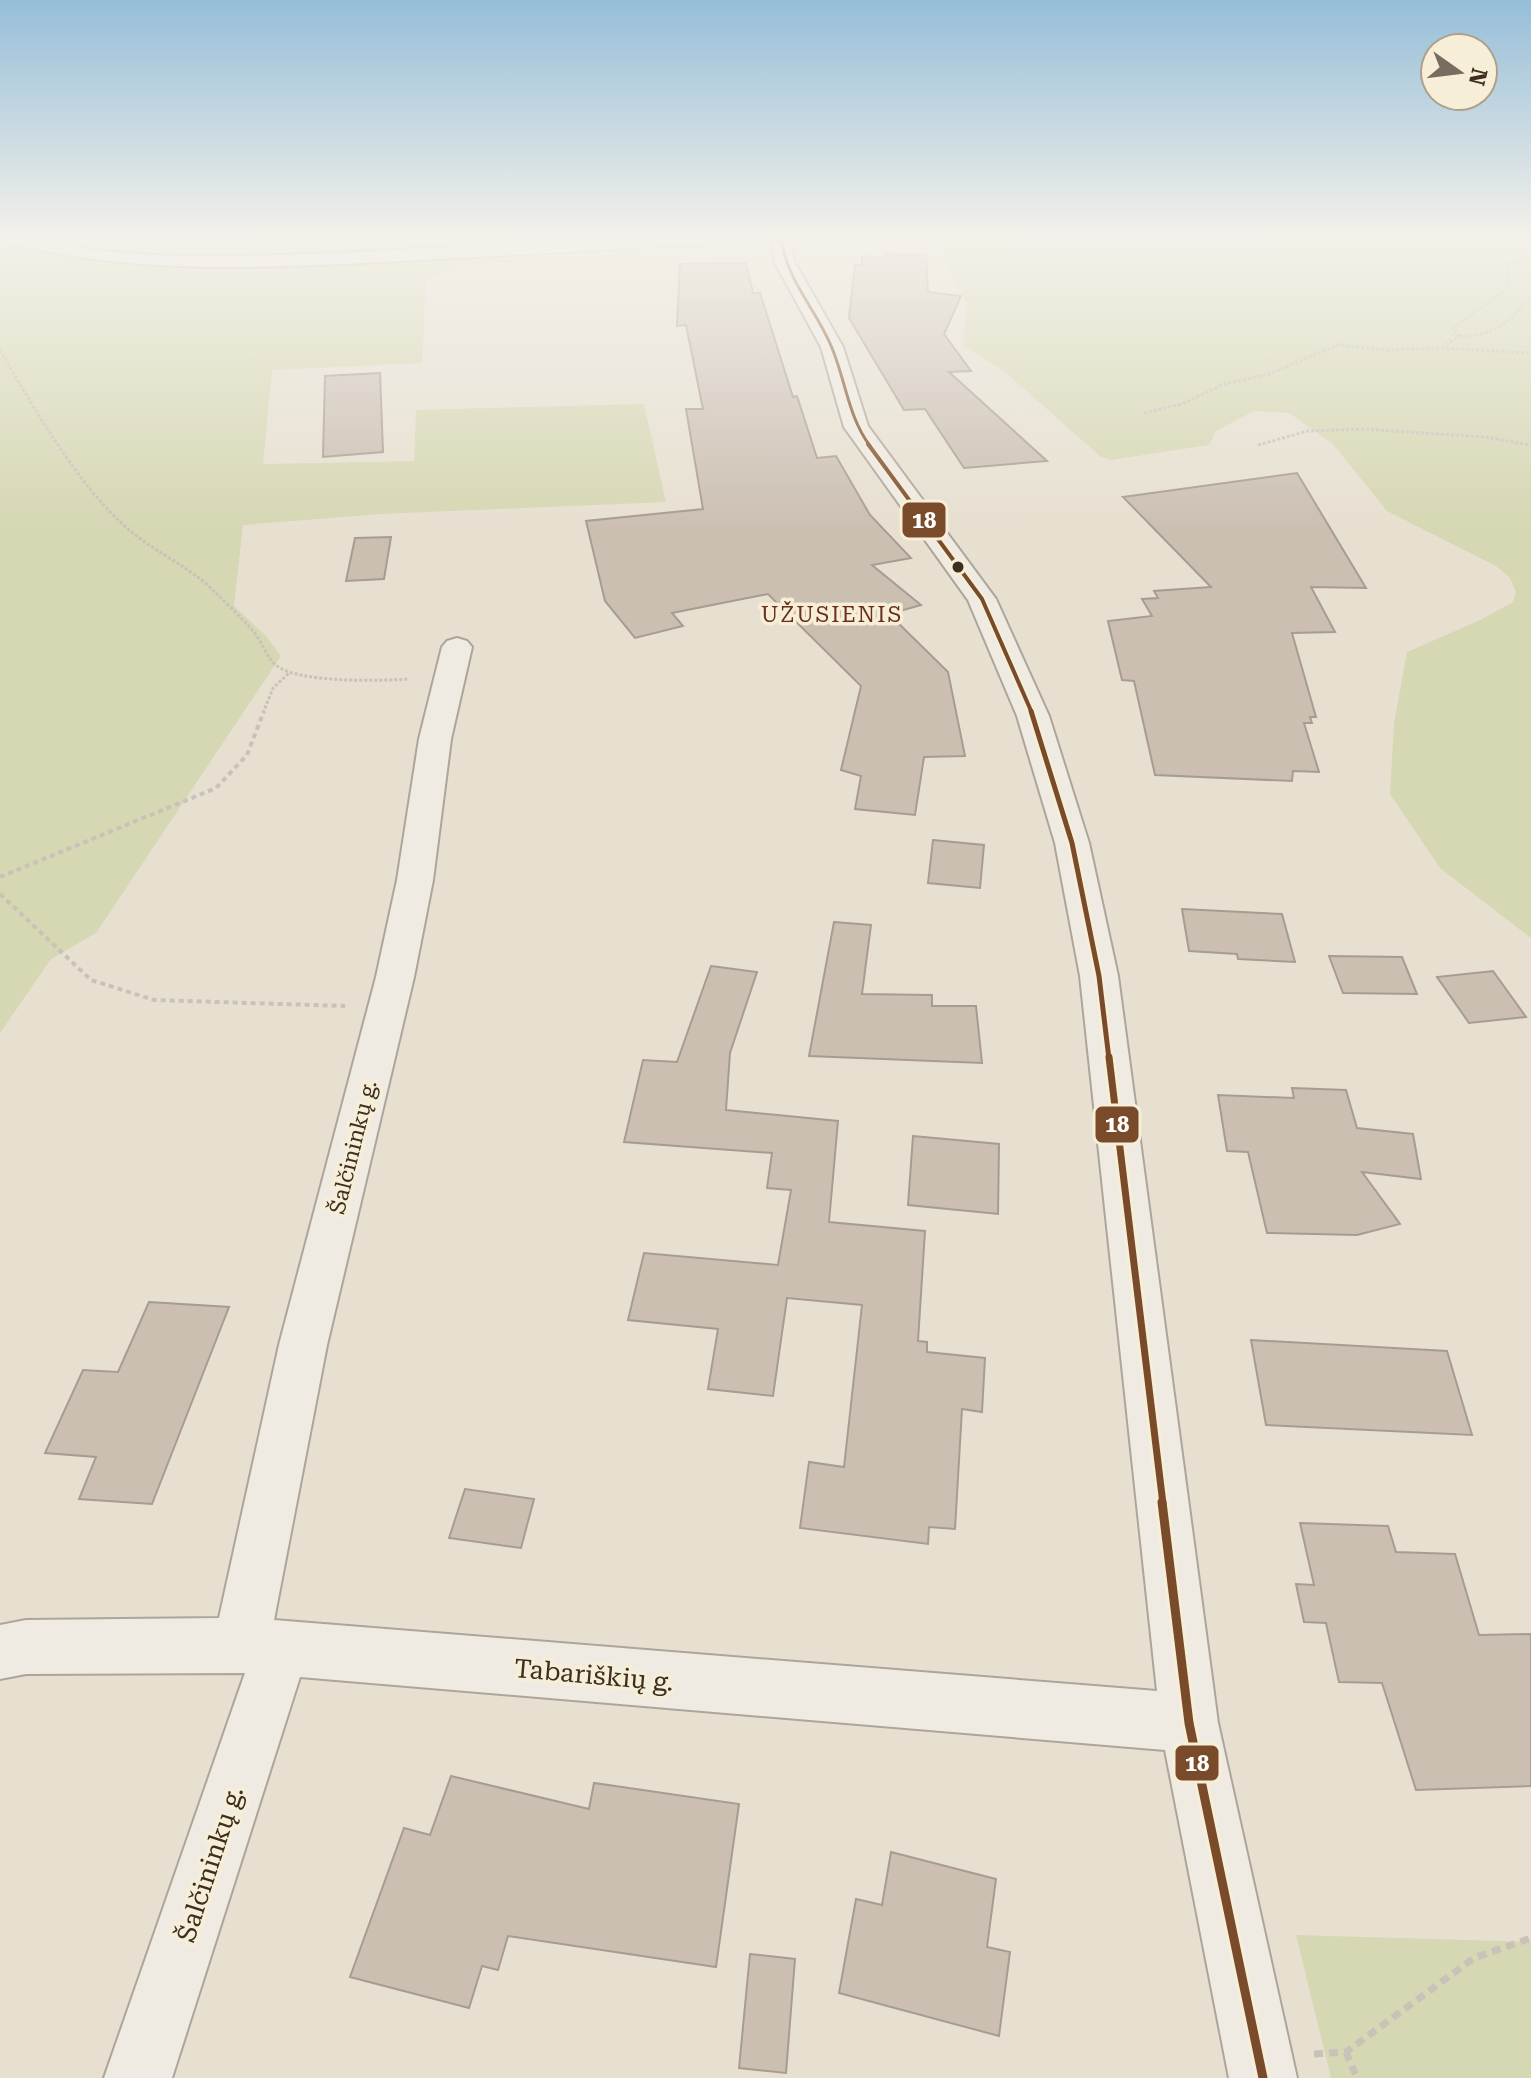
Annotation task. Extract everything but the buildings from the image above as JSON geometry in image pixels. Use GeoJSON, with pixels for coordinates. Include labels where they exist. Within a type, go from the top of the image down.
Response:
{"type":"FeatureCollection","features":[{"type":"Feature","properties":{"kind":"street"},"geometry":{"type":"LineString","coordinates":[[825,334],[832,347],[856,427],[982,599],[1033,716],[1072,843],[1099,976],[1189,1723],[1261,2068]]}},
{"type":"Feature","properties":{"kind":"street","name":"Šalčininkų g."},"geometry":{"type":"LineString","coordinates":[[138,2078],[261,1647],[303,1345],[388,1008],[415,880],[435,739],[454,662]]}},
{"type":"Feature","properties":{"kind":"street","name":"Tabariškių g."},"geometry":{"type":"LineString","coordinates":[[0,1652],[26,1647],[261,1647],[1189,1723]]}},
{"type":"Feature","properties":{"kind":"path"},"geometry":{"type":"LineString","coordinates":[[1442,348],[1459,336],[1478,338],[1489,334]]}},
{"type":"Feature","properties":{"kind":"path"},"geometry":{"type":"LineString","coordinates":[[1144,413],[1182,404],[1224,384],[1269,374],[1337,345],[1387,350],[1442,348],[1531,353]]}},
{"type":"Feature","properties":{"kind":"path"},"geometry":{"type":"LineString","coordinates":[[0,350],[35,410],[107,509],[129,530],[167,554],[212,589],[255,633],[276,666],[299,675],[374,681],[454,662]]}},
{"type":"Feature","properties":{"kind":"path"},"geometry":{"type":"LineString","coordinates":[[1258,445],[1308,431],[1362,429],[1485,437],[1531,445]]}},
{"type":"Feature","properties":{"kind":"path"},"geometry":{"type":"LineString","coordinates":[[0,877],[216,788],[247,755],[273,688],[290,672]]}},
{"type":"Feature","properties":{"kind":"path"},"geometry":{"type":"LineString","coordinates":[[0,894],[91,980],[154,1000],[388,1008]]}},
{"type":"Feature","properties":{"kind":"path"},"geometry":{"type":"LineString","coordinates":[[1261,2068],[1346,2052],[1474,1958],[1531,1938]]}},
{"type":"Feature","properties":{"kind":"path"},"geometry":{"type":"LineString","coordinates":[[1346,2052],[1357,2078]]}},
{"type":"Feature","properties":{"kind":"green space"},"geometry":{"type":"Polygon","coordinates":[[[0,334],[423,334],[422,363],[272,370],[263,464],[414,461],[416,410],[644,404],[666,502],[381,514],[243,525],[234,606],[265,635],[281,656],[96,933],[51,959],[0,1033],[0,334]]]}},
{"type":"Feature","properties":{"kind":"green space"},"geometry":{"type":"Polygon","coordinates":[[[964,334],[1531,334],[1531,938],[1440,868],[1390,794],[1394,723],[1407,652],[1513,602],[1516,592],[1510,578],[1496,566],[1387,511],[1333,444],[1289,413],[1254,411],[1216,431],[1209,445],[1111,460],[1101,457],[1004,371],[963,346],[964,334]]]}},
{"type":"Feature","properties":{"kind":"green space"},"geometry":{"type":"Polygon","coordinates":[[[1296,1935],[1531,1942],[1531,2078],[1331,2078],[1296,1935]]]}},
{"type":"Feature","properties":{"kind":"transit line","name":"18"},"geometry":{"type":"LineString","coordinates":[[825,334],[832,347],[856,427],[982,599],[1033,716],[1072,843],[1099,976],[1189,1723],[1263,2078]]}},
{"type":"Feature","properties":{"kind":"district","name":"UŽUSIENIS"},"geometry":{"type":"Point","coordinates":[832,614]}}]}
